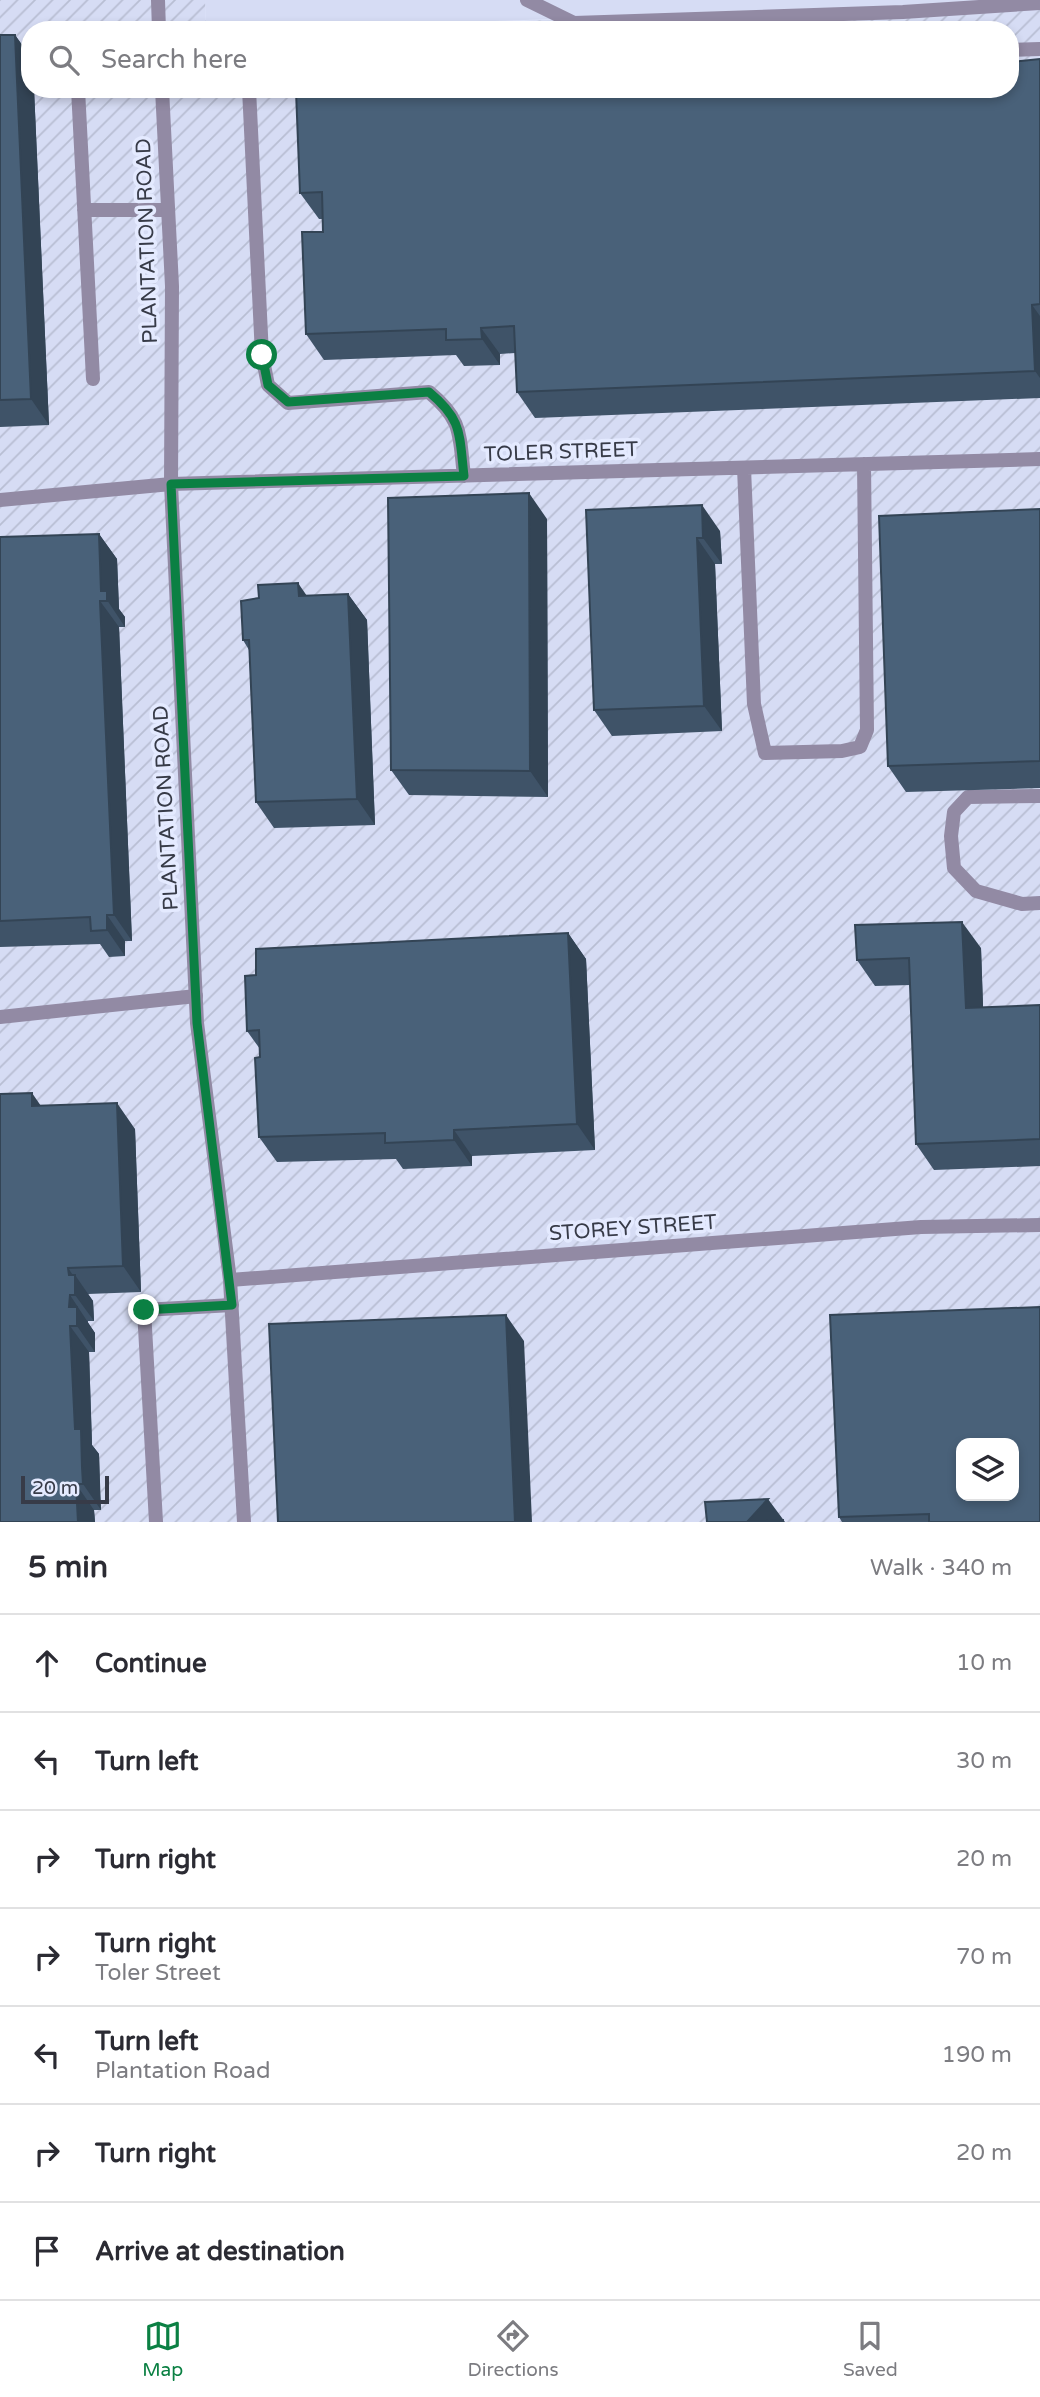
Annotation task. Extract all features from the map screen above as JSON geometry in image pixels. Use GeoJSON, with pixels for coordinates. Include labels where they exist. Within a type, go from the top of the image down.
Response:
{"type":"FeatureCollection","features":[{"type":"Feature","properties":{"kind":"street"},"geometry":{"type":"LineString","coordinates":[[158,0],[159,21]]}},
{"type":"Feature","properties":{"kind":"street"},"geometry":{"type":"LineString","coordinates":[[527,0],[569,21]]}},
{"type":"Feature","properties":{"kind":"street"},"geometry":{"type":"LineString","coordinates":[[633,21],[903,12],[1040,3]]}},
{"type":"Feature","properties":{"kind":"street"},"geometry":{"type":"LineString","coordinates":[[1019,50],[1040,49]]}},
{"type":"Feature","properties":{"kind":"street"},"geometry":{"type":"LineString","coordinates":[[78,98],[93,379]]}},
{"type":"Feature","properties":{"kind":"street","name":"PLANTATION ROAD"},"geometry":{"type":"LineString","coordinates":[[162,98],[172,286],[171,484],[197,1023],[230,1280],[244,1522]]}},
{"type":"Feature","properties":{"kind":"street"},"geometry":{"type":"LineString","coordinates":[[249,98],[262,355],[268,385],[288,402],[429,392],[447,407],[458,426],[464,476]]}},
{"type":"Feature","properties":{"kind":"street"},"geometry":{"type":"LineString","coordinates":[[84,210],[168,210]]}},
{"type":"Feature","properties":{"kind":"street","name":"TOLER STREET"},"geometry":{"type":"LineString","coordinates":[[0,500],[171,484],[1040,459]]}},
{"type":"Feature","properties":{"kind":"street"},"geometry":{"type":"LineString","coordinates":[[744,468],[754,704],[765,752],[842,751],[860,747],[867,730],[864,464]]}},
{"type":"Feature","properties":{"kind":"street"},"geometry":{"type":"LineString","coordinates":[[1040,796],[968,797],[954,812],[951,836],[954,868],[976,891],[1022,904],[1040,903]]}},
{"type":"Feature","properties":{"kind":"street"},"geometry":{"type":"LineString","coordinates":[[0,1017],[196,996]]}},
{"type":"Feature","properties":{"kind":"street","name":"STOREY STREET"},"geometry":{"type":"LineString","coordinates":[[230,1280],[921,1227],[1040,1225]]}},
{"type":"Feature","properties":{"kind":"street"},"geometry":{"type":"LineString","coordinates":[[156,1522],[144,1310],[232,1305]]}},
{"type":"Feature","properties":{"kind":"shaded area"},"geometry":{"type":"Polygon","coordinates":[[[0,0],[205,0],[206,21],[21,21],[21,98],[1019,98],[1019,21],[527,21],[1040,4],[1040,1522],[0,1522],[0,0]]]}},
{"type":"Feature","properties":{"kind":"shaded area"},"geometry":{"type":"Polygon","coordinates":[[[205,0],[1040,0],[1040,4],[495,21],[206,21],[205,0]]]}},
{"type":"Feature","properties":{"kind":"building"},"geometry":{"type":"Polygon","coordinates":[[[0,35],[15,35],[31,399],[0,400],[0,35]]]}},
{"type":"Feature","properties":{"kind":"building"},"geometry":{"type":"Polygon","coordinates":[[[1040,59],[1040,304],[1032,305],[1035,371],[517,392],[514,326],[481,328],[482,339],[446,340],[446,329],[306,334],[302,232],[323,232],[322,192],[300,193],[296,98],[1019,98],[1019,61],[1040,59]]]}},
{"type":"Feature","properties":{"kind":"building"},"geometry":{"type":"Polygon","coordinates":[[[529,493],[530,771],[391,770],[388,498],[529,493]]]}},
{"type":"Feature","properties":{"kind":"building"},"geometry":{"type":"Polygon","coordinates":[[[702,505],[703,538],[697,538],[704,706],[594,710],[586,510],[702,505]]]}},
{"type":"Feature","properties":{"kind":"building"},"geometry":{"type":"Polygon","coordinates":[[[1040,509],[1040,761],[888,766],[879,516],[1040,509]]]}},
{"type":"Feature","properties":{"kind":"building"},"geometry":{"type":"Polygon","coordinates":[[[99,534],[101,591],[107,591],[107,601],[100,601],[114,915],[107,915],[107,930],[91,931],[90,917],[0,921],[0,537],[99,534]]]}},
{"type":"Feature","properties":{"kind":"building"},"geometry":{"type":"Polygon","coordinates":[[[298,583],[299,596],[348,594],[357,799],[256,802],[249,640],[243,640],[241,601],[259,598],[258,585],[298,583]]]}},
{"type":"Feature","properties":{"kind":"building"},"geometry":{"type":"Polygon","coordinates":[[[962,922],[966,1008],[1040,1005],[1040,1139],[916,1144],[909,958],[857,960],[855,925],[962,922]]]}},
{"type":"Feature","properties":{"kind":"building"},"geometry":{"type":"Polygon","coordinates":[[[568,933],[577,1124],[454,1130],[454,1140],[385,1143],[385,1133],[259,1137],[255,1058],[260,1057],[259,1030],[247,1031],[245,976],[256,975],[256,949],[568,933]]]}},
{"type":"Feature","properties":{"kind":"building"},"geometry":{"type":"Polygon","coordinates":[[[32,1093],[32,1106],[117,1103],[123,1266],[68,1268],[69,1275],[75,1275],[75,1295],[70,1295],[69,1307],[77,1307],[77,1326],[70,1326],[75,1429],[81,1429],[83,1484],[76,1484],[78,1522],[0,1522],[0,1094],[32,1093]]]}},
{"type":"Feature","properties":{"kind":"building"},"geometry":{"type":"Polygon","coordinates":[[[1040,1307],[1040,1522],[929,1522],[929,1514],[839,1517],[830,1315],[1040,1307]]]}},
{"type":"Feature","properties":{"kind":"building"},"geometry":{"type":"Polygon","coordinates":[[[506,1315],[515,1522],[278,1522],[269,1324],[506,1315]]]}},
{"type":"Feature","properties":{"kind":"building"},"geometry":{"type":"Polygon","coordinates":[[[768,1499],[747,1522],[707,1522],[705,1502],[768,1499]]]}},
{"type":"Feature","properties":{"kind":"building"},"geometry":{"type":"Polygon","coordinates":[[[783,1520],[783,1522],[747,1522],[783,1520]]]}},
{"type":"Feature","properties":{"kind":"route"},"geometry":{"type":"LineString","coordinates":[[144,1310],[232,1305],[197,1023],[171,484],[464,476],[458,426],[447,407],[429,392],[288,402],[268,385],[262,355]]}}]}
